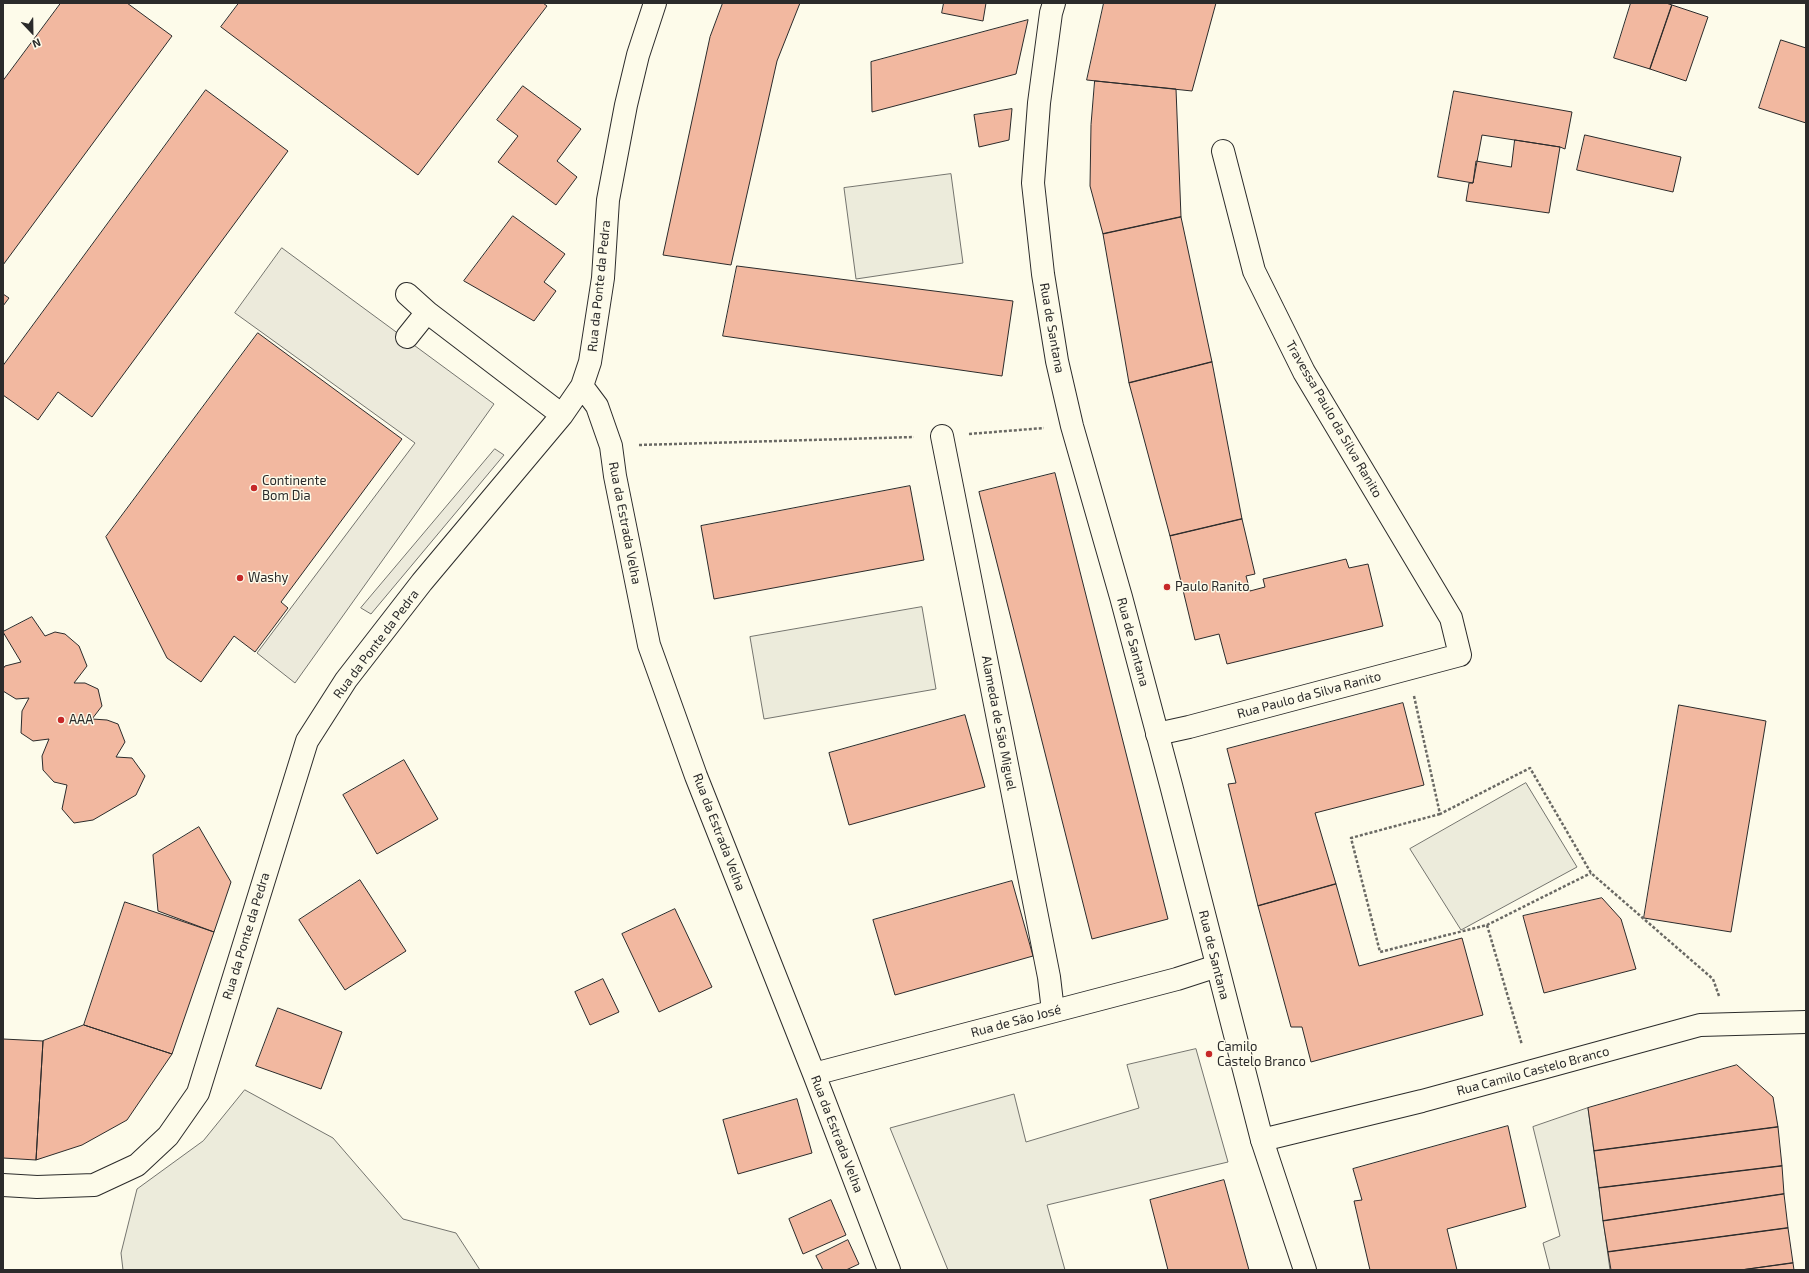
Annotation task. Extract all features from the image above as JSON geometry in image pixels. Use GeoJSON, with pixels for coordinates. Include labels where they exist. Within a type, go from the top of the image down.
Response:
{"type":"FeatureCollection","features":[{"type":"Feature","properties":{"kind":"street","name":"Rua da Ponte da Pedra"},"geometry":{"type":"LineString","coordinates":[[3,1185],[37,1187],[94,1185],[136,1165],[168,1136],[198,1093],[307,741],[346,680],[418,588],[562,415],[582,386],[590,362],[595,335],[603,278],[608,200],[626,105],[638,55],[655,3]]}},
{"type":"Feature","properties":{"kind":"street","name":"Rua de Santana"},"geometry":{"type":"LineString","coordinates":[[1054,3],[1051,13],[1039,103],[1034,183],[1043,274],[1057,361],[1072,426],[1157,734],[1262,1140],[1305,1270]]}},
{"type":"Feature","properties":{"kind":"street","name":"Travessa Paulo da Silva Ranito"},"geometry":{"type":"LineString","coordinates":[[1223,151],[1254,271],[1304,372],[1451,618],[1460,655]]}},
{"type":"Feature","properties":{"kind":"street"},"geometry":{"type":"LineString","coordinates":[[407,294],[427,312],[562,415]]}},
{"type":"Feature","properties":{"kind":"street"},"geometry":{"type":"LineString","coordinates":[[407,337],[427,312]]}},
{"type":"Feature","properties":{"kind":"street","name":"Rua da Estrada Velha"},"geometry":{"type":"LineString","coordinates":[[582,386],[597,406],[611,446],[615,476],[649,645],[696,776],[814,1074],[889,1270]]}},
{"type":"Feature","properties":{"kind":"street","name":"Alameda de São Miguel"},"geometry":{"type":"LineString","coordinates":[[942,436],[1047,969],[1053,1011]]}},
{"type":"Feature","properties":{"kind":"street","name":"Rua Paulo da Silva Ranito"},"geometry":{"type":"LineString","coordinates":[[1157,734],[1189,727],[1460,655]]}},
{"type":"Feature","properties":{"kind":"street","name":"Rua de São José"},"geometry":{"type":"LineString","coordinates":[[814,1074],[1177,979],[1217,966]]}},
{"type":"Feature","properties":{"kind":"street","name":"Rua Camilo Castelo Branco"},"geometry":{"type":"LineString","coordinates":[[1262,1140],[1531,1072],[1700,1025],[1806,1022]]}},
{"type":"Feature","properties":{"kind":"path"},"geometry":{"type":"LineString","coordinates":[[611,446],[942,436],[1072,426]]}},
{"type":"Feature","properties":{"kind":"path"},"geometry":{"type":"LineString","coordinates":[[1408,668],[1440,814]]}},
{"type":"Feature","properties":{"kind":"path"},"geometry":{"type":"LineString","coordinates":[[1591,873],[1487,925],[1380,952],[1351,838],[1440,814],[1530,768],[1591,873],[1713,979],[1729,1025]]}},
{"type":"Feature","properties":{"kind":"path"},"geometry":{"type":"LineString","coordinates":[[1487,925],[1531,1072]]}},
{"type":"Feature","properties":{"kind":"shaded area"},"geometry":{"type":"Polygon","coordinates":[[[951,174],[963,263],[856,279],[844,188],[951,174]]]}},
{"type":"Feature","properties":{"kind":"shaded area"},"geometry":{"type":"Polygon","coordinates":[[[282,248],[494,404],[295,683],[257,653],[415,443],[235,313],[282,248]]]}},
{"type":"Feature","properties":{"kind":"shaded area"},"geometry":{"type":"Polygon","coordinates":[[[495,449],[504,455],[371,614],[361,608],[495,449]]]}},
{"type":"Feature","properties":{"kind":"shaded area"},"geometry":{"type":"Polygon","coordinates":[[[922,607],[936,689],[764,719],[750,637],[922,607]]]}},
{"type":"Feature","properties":{"kind":"shaded area"},"geometry":{"type":"Polygon","coordinates":[[[1526,783],[1577,867],[1461,930],[1410,849],[1526,783]]]}},
{"type":"Feature","properties":{"kind":"shaded area"},"geometry":{"type":"Polygon","coordinates":[[[1196,1049],[1228,1162],[1047,1205],[1065,1270],[948,1270],[890,1128],[1014,1094],[1026,1142],[1139,1108],[1127,1065],[1196,1049]]]}},
{"type":"Feature","properties":{"kind":"shaded area"},"geometry":{"type":"Polygon","coordinates":[[[245,1090],[333,1138],[403,1219],[456,1233],[480,1270],[123,1270],[121,1253],[137,1189],[203,1141],[245,1090]]]}},
{"type":"Feature","properties":{"kind":"shaded area"},"geometry":{"type":"Polygon","coordinates":[[[1588,1108],[1610,1270],[1550,1270],[1543,1243],[1560,1236],[1533,1127],[1588,1108]]]}},
{"type":"Feature","properties":{"kind":"building"},"geometry":{"type":"Polygon","coordinates":[[[61,3],[127,3],[172,36],[3,265],[3,81],[61,3]]]}},
{"type":"Feature","properties":{"kind":"building"},"geometry":{"type":"Polygon","coordinates":[[[239,3],[543,3],[547,6],[418,175],[221,27],[239,3]]]}},
{"type":"Feature","properties":{"kind":"building"},"geometry":{"type":"Polygon","coordinates":[[[723,3],[800,3],[777,61],[731,265],[663,255],[710,37],[723,3]]]}},
{"type":"Feature","properties":{"kind":"building"},"geometry":{"type":"Polygon","coordinates":[[[944,3],[986,3],[983,21],[942,13],[944,3]]]}},
{"type":"Feature","properties":{"kind":"building"},"geometry":{"type":"Polygon","coordinates":[[[1104,3],[1216,3],[1192,91],[1087,80],[1104,3]]]}},
{"type":"Feature","properties":{"kind":"building"},"geometry":{"type":"Polygon","coordinates":[[[1631,3],[1666,3],[1672,5],[1650,69],[1614,58],[1631,3]]]}},
{"type":"Feature","properties":{"kind":"building"},"geometry":{"type":"Polygon","coordinates":[[[1672,5],[1708,17],[1686,81],[1650,69],[1672,5]]]}},
{"type":"Feature","properties":{"kind":"building"},"geometry":{"type":"Polygon","coordinates":[[[1028,20],[1016,74],[872,112],[871,62],[1028,20]]]}},
{"type":"Feature","properties":{"kind":"building"},"geometry":{"type":"Polygon","coordinates":[[[1781,40],[1806,48],[1806,123],[1759,108],[1781,40]]]}},
{"type":"Feature","properties":{"kind":"building"},"geometry":{"type":"Polygon","coordinates":[[[1095,81],[1176,89],[1181,217],[1103,234],[1090,186],[1091,125],[1095,81]]]}},
{"type":"Feature","properties":{"kind":"building"},"geometry":{"type":"Polygon","coordinates":[[[523,86],[581,129],[557,161],[577,177],[556,205],[498,162],[518,136],[497,120],[523,86]]]}},
{"type":"Feature","properties":{"kind":"building"},"geometry":{"type":"Polygon","coordinates":[[[206,90],[288,151],[92,417],[58,392],[38,420],[3,395],[3,366],[206,90]]]}},
{"type":"Feature","properties":{"kind":"building"},"geometry":{"type":"Polygon","coordinates":[[[1454,91],[1572,112],[1565,149],[1482,135],[1473,183],[1438,177],[1454,91]]]}},
{"type":"Feature","properties":{"kind":"building"},"geometry":{"type":"Polygon","coordinates":[[[1012,109],[1009,140],[979,147],[974,115],[1012,109]]]}},
{"type":"Feature","properties":{"kind":"building"},"geometry":{"type":"Polygon","coordinates":[[[1585,135],[1681,157],[1673,192],[1577,170],[1585,135]]]}},
{"type":"Feature","properties":{"kind":"building"},"geometry":{"type":"Polygon","coordinates":[[[1515,140],[1560,147],[1549,213],[1466,201],[1469,183],[1473,183],[1476,161],[1511,167],[1515,140]]]}},
{"type":"Feature","properties":{"kind":"building"},"geometry":{"type":"Polygon","coordinates":[[[513,216],[565,254],[544,282],[556,291],[534,321],[464,281],[513,216]]]}},
{"type":"Feature","properties":{"kind":"building"},"geometry":{"type":"Polygon","coordinates":[[[1181,217],[1212,362],[1129,383],[1103,234],[1181,217]]]}},
{"type":"Feature","properties":{"kind":"building"},"geometry":{"type":"Polygon","coordinates":[[[737,266],[1013,301],[1002,376],[723,336],[737,266]]]}},
{"type":"Feature","properties":{"kind":"building"},"geometry":{"type":"Polygon","coordinates":[[[3,294],[9,298],[3,306],[3,294]]]}},
{"type":"Feature","properties":{"kind":"building","name":"Continente Bom Dia"},"geometry":{"type":"Polygon","coordinates":[[[258,333],[402,439],[281,602],[288,608],[255,652],[234,636],[201,682],[167,658],[106,537],[258,333]]]}},
{"type":"Feature","properties":{"kind":"building"},"geometry":{"type":"Polygon","coordinates":[[[1212,362],[1242,519],[1170,536],[1129,383],[1212,362]]]}},
{"type":"Feature","properties":{"kind":"building"},"geometry":{"type":"Polygon","coordinates":[[[1055,473],[1168,919],[1092,939],[979,492],[1055,473]]]}},
{"type":"Feature","properties":{"kind":"building"},"geometry":{"type":"Polygon","coordinates":[[[910,486],[924,560],[714,599],[701,526],[910,486]]]}},
{"type":"Feature","properties":{"kind":"building"},"geometry":{"type":"Polygon","coordinates":[[[1242,519],[1255,574],[1246,576],[1250,591],[1265,587],[1263,579],[1346,559],[1349,568],[1368,564],[1383,626],[1227,664],[1219,634],[1195,640],[1170,536],[1242,519]]]}},
{"type":"Feature","properties":{"kind":"building","name":"AAA"},"geometry":{"type":"Polygon","coordinates":[[[32,617],[45,636],[55,632],[65,634],[79,646],[87,666],[74,683],[85,683],[98,689],[102,706],[92,719],[107,720],[118,724],[125,742],[116,757],[132,758],[145,776],[136,795],[93,820],[74,823],[62,809],[67,785],[54,782],[43,770],[42,756],[49,739],[33,741],[21,733],[22,711],[29,698],[16,699],[3,691],[3,669],[5,666],[21,662],[3,632],[32,617]]]}},
{"type":"Feature","properties":{"kind":"building"},"geometry":{"type":"Polygon","coordinates":[[[1403,703],[1424,785],[1315,813],[1336,884],[1258,906],[1228,784],[1236,783],[1227,749],[1403,703]]]}},
{"type":"Feature","properties":{"kind":"building"},"geometry":{"type":"Polygon","coordinates":[[[1679,705],[1766,721],[1731,932],[1644,918],[1679,705]]]}},
{"type":"Feature","properties":{"kind":"building"},"geometry":{"type":"Polygon","coordinates":[[[965,715],[985,787],[849,825],[829,753],[965,715]]]}},
{"type":"Feature","properties":{"kind":"building"},"geometry":{"type":"Polygon","coordinates":[[[404,760],[438,819],[377,854],[343,795],[404,760]]]}},
{"type":"Feature","properties":{"kind":"building"},"geometry":{"type":"Polygon","coordinates":[[[199,827],[231,882],[214,932],[158,911],[153,855],[199,827]]]}},
{"type":"Feature","properties":{"kind":"building"},"geometry":{"type":"Polygon","coordinates":[[[360,880],[406,951],[345,990],[299,920],[360,880]]]}},
{"type":"Feature","properties":{"kind":"building"},"geometry":{"type":"Polygon","coordinates":[[[1012,881],[1033,956],[895,995],[873,920],[1012,881]]]}},
{"type":"Feature","properties":{"kind":"building"},"geometry":{"type":"Polygon","coordinates":[[[1336,884],[1359,966],[1462,938],[1483,1015],[1311,1062],[1302,1027],[1291,1027],[1258,906],[1336,884]]]}},
{"type":"Feature","properties":{"kind":"building"},"geometry":{"type":"Polygon","coordinates":[[[1602,898],[1621,919],[1636,969],[1544,993],[1523,916],[1602,898]]]}},
{"type":"Feature","properties":{"kind":"building"},"geometry":{"type":"Polygon","coordinates":[[[125,902],[214,932],[172,1054],[84,1025],[125,902]]]}},
{"type":"Feature","properties":{"kind":"building"},"geometry":{"type":"Polygon","coordinates":[[[675,909],[712,987],[659,1012],[622,934],[675,909]]]}},
{"type":"Feature","properties":{"kind":"building"},"geometry":{"type":"Polygon","coordinates":[[[603,979],[619,1012],[590,1025],[575,992],[603,979]]]}},
{"type":"Feature","properties":{"kind":"building"},"geometry":{"type":"Polygon","coordinates":[[[278,1008],[342,1032],[321,1089],[256,1066],[278,1008]]]}},
{"type":"Feature","properties":{"kind":"building"},"geometry":{"type":"Polygon","coordinates":[[[84,1025],[172,1054],[127,1120],[82,1145],[36,1160],[43,1041],[84,1025]]]}},
{"type":"Feature","properties":{"kind":"building"},"geometry":{"type":"Polygon","coordinates":[[[3,1039],[43,1041],[36,1160],[3,1158],[3,1039]]]}},
{"type":"Feature","properties":{"kind":"building"},"geometry":{"type":"Polygon","coordinates":[[[1737,1065],[1773,1097],[1778,1127],[1594,1151],[1588,1108],[1737,1065]]]}},
{"type":"Feature","properties":{"kind":"building"},"geometry":{"type":"Polygon","coordinates":[[[797,1099],[812,1153],[738,1174],[723,1120],[797,1099]]]}},
{"type":"Feature","properties":{"kind":"building"},"geometry":{"type":"Polygon","coordinates":[[[1508,1126],[1526,1207],[1447,1229],[1457,1270],[1370,1270],[1354,1201],[1362,1200],[1353,1169],[1508,1126]]]}},
{"type":"Feature","properties":{"kind":"building"},"geometry":{"type":"Polygon","coordinates":[[[1778,1127],[1782,1166],[1599,1188],[1594,1151],[1778,1127]]]}},
{"type":"Feature","properties":{"kind":"building"},"geometry":{"type":"Polygon","coordinates":[[[1782,1166],[1784,1194],[1603,1221],[1599,1188],[1782,1166]]]}},
{"type":"Feature","properties":{"kind":"building"},"geometry":{"type":"Polygon","coordinates":[[[1224,1180],[1249,1270],[1168,1270],[1150,1200],[1224,1180]]]}},
{"type":"Feature","properties":{"kind":"building"},"geometry":{"type":"Polygon","coordinates":[[[1784,1194],[1788,1228],[1608,1252],[1603,1221],[1784,1194]]]}},
{"type":"Feature","properties":{"kind":"building"},"geometry":{"type":"Polygon","coordinates":[[[831,1200],[846,1235],[803,1254],[789,1219],[831,1200]]]}},
{"type":"Feature","properties":{"kind":"building"},"geometry":{"type":"Polygon","coordinates":[[[1788,1228],[1793,1263],[1741,1270],[1611,1270],[1608,1252],[1788,1228]]]}},
{"type":"Feature","properties":{"kind":"building"},"geometry":{"type":"Polygon","coordinates":[[[848,1240],[859,1264],[846,1270],[823,1270],[816,1256],[848,1240]]]}},
{"type":"Feature","properties":{"kind":"building"},"geometry":{"type":"Polygon","coordinates":[[[1793,1263],[1794,1270],[1741,1270],[1793,1263]]]}},
{"type":"Feature","properties":{"kind":"place","name":"Continente Bom Dia"},"geometry":{"type":"Point","coordinates":[254,488]}},
{"type":"Feature","properties":{"kind":"place","name":"Washy"},"geometry":{"type":"Point","coordinates":[240,578]}},
{"type":"Feature","properties":{"kind":"place","name":"Paulo Ranito"},"geometry":{"type":"Point","coordinates":[1167,587]}},
{"type":"Feature","properties":{"kind":"place","name":"AAA"},"geometry":{"type":"Point","coordinates":[61,720]}},
{"type":"Feature","properties":{"kind":"place","name":"Camilo Castelo Branco"},"geometry":{"type":"Point","coordinates":[1209,1054]}}]}
